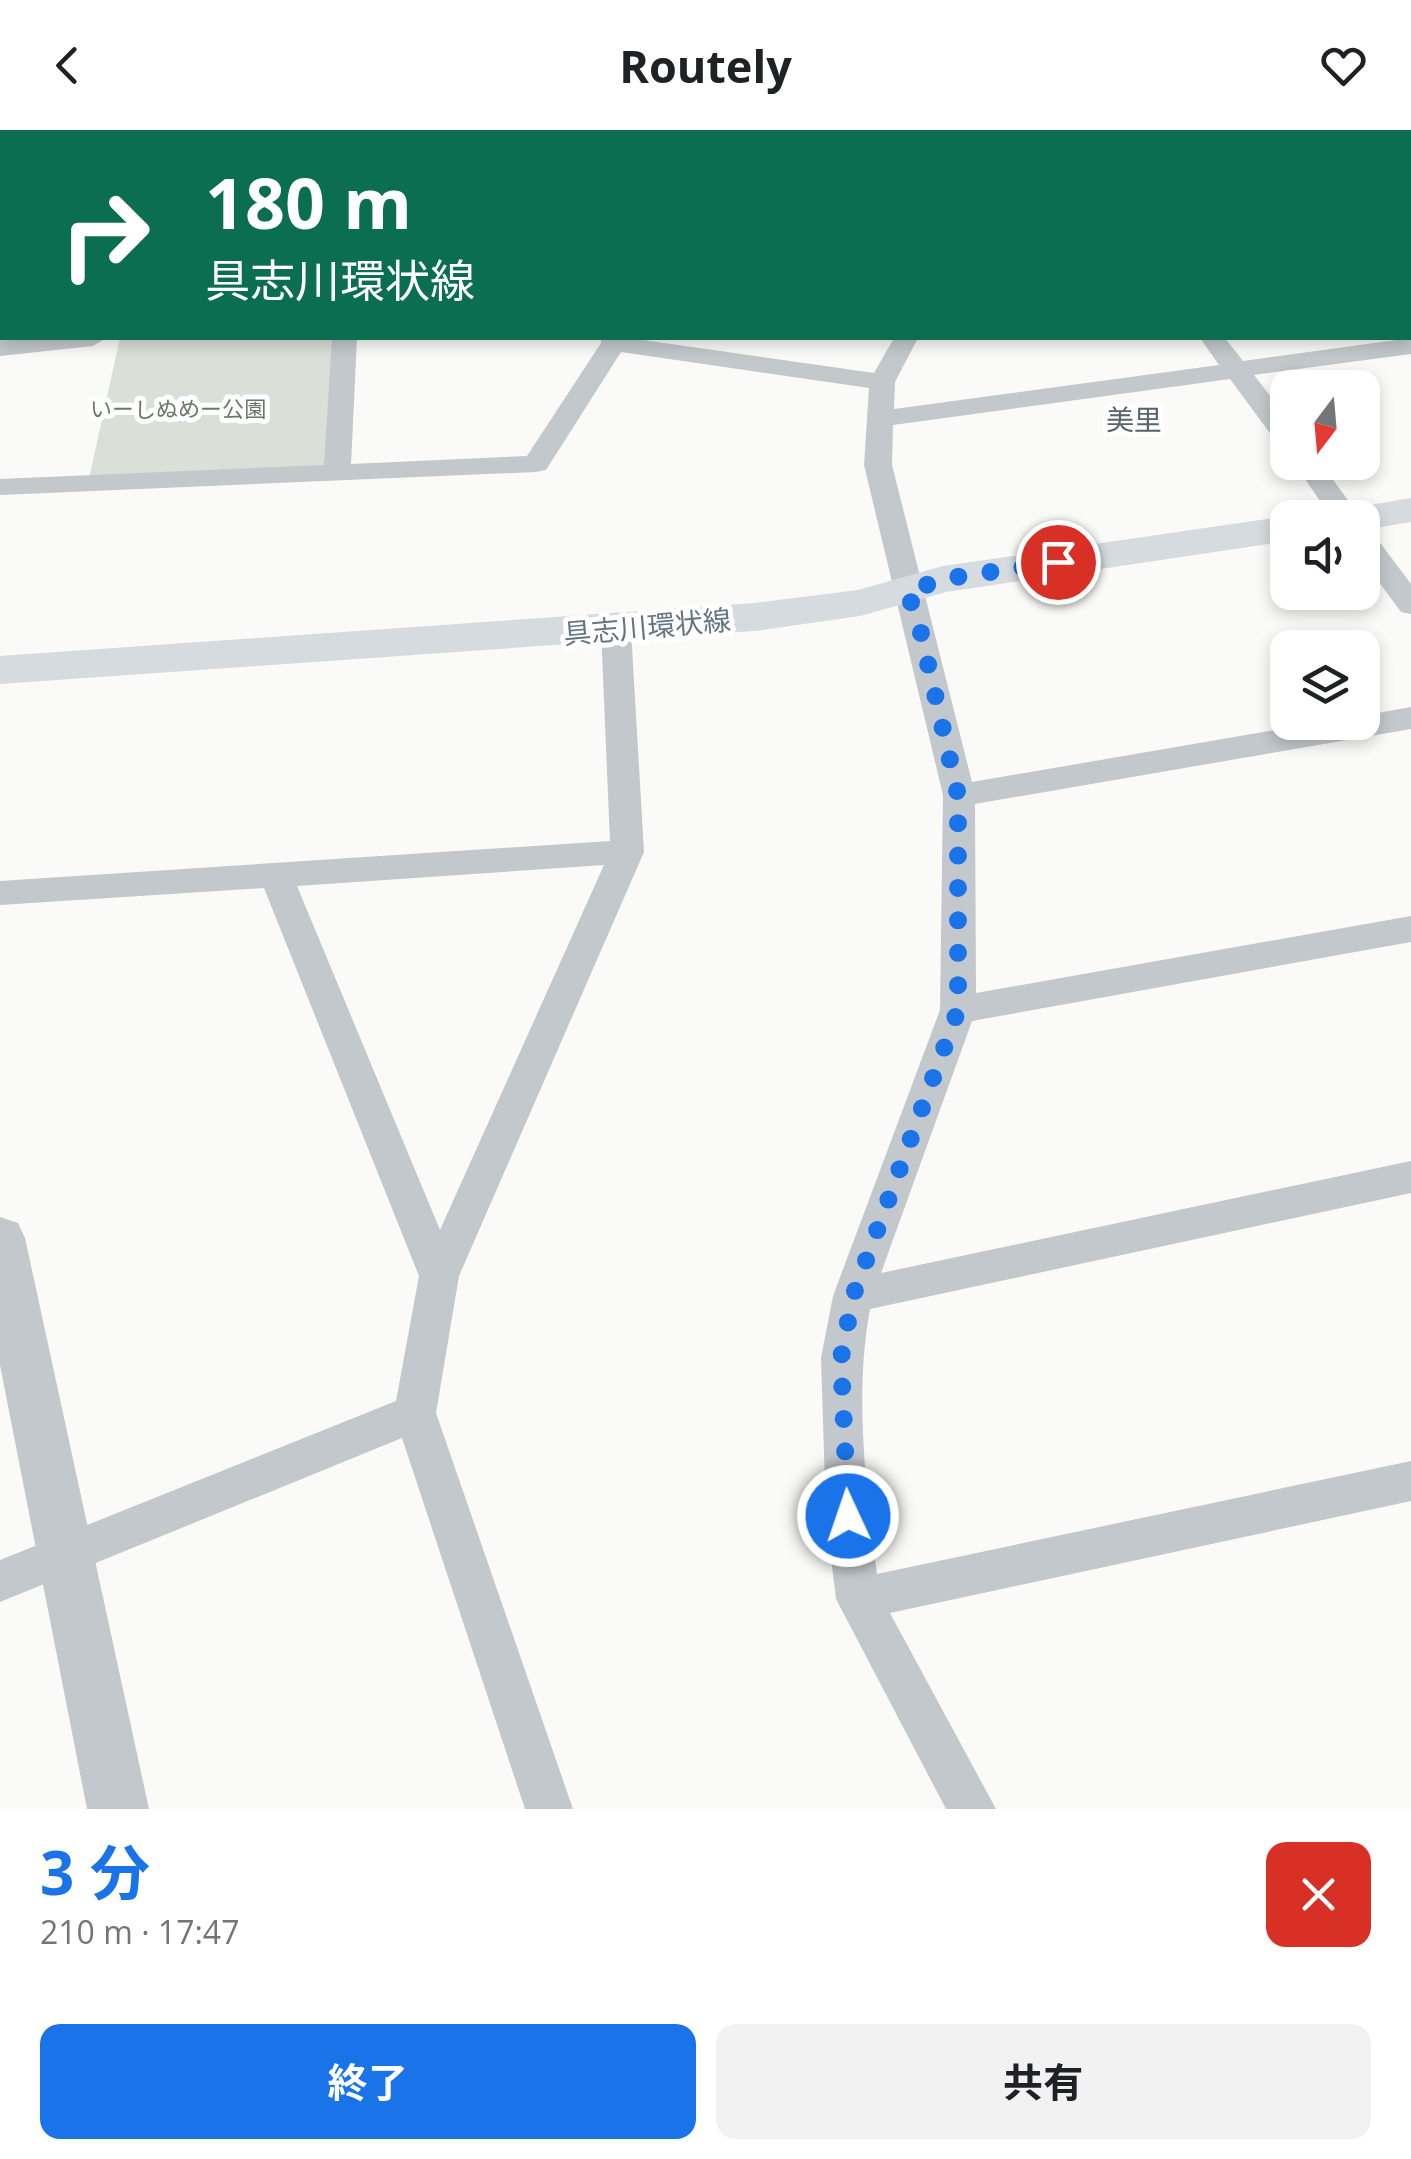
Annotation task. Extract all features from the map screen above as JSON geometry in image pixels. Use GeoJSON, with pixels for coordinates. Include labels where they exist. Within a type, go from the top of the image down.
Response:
{"type":"FeatureCollection","features":[{"type":"Feature","properties":{"kind":"main road"},"geometry":{"type":"LineString","coordinates":[[1380,515],[1411,510]]}},
{"type":"Feature","properties":{"kind":"main road","name":"具志川環状線"},"geometry":{"type":"LineString","coordinates":[[0,670],[616,630],[825,608],[907,592],[943,579],[1270,531]]}},
{"type":"Feature","properties":{"kind":"street"},"geometry":{"type":"LineString","coordinates":[[0,348],[74,340]]}},
{"type":"Feature","properties":{"kind":"street"},"geometry":{"type":"LineString","coordinates":[[338,472],[344,340]]}},
{"type":"Feature","properties":{"kind":"street"},"geometry":{"type":"LineString","coordinates":[[0,487],[536,464],[614,340],[882,382]]}},
{"type":"Feature","properties":{"kind":"street"},"geometry":{"type":"LineString","coordinates":[[905,340],[882,382],[878,464],[958,795],[958,1010],[853,1296],[841,1358],[848,1516],[858,1600],[972,1809]]}},
{"type":"Feature","properties":{"kind":"street"},"geometry":{"type":"LineString","coordinates":[[1214,340],[1270,414]]}},
{"type":"Feature","properties":{"kind":"street"},"geometry":{"type":"LineString","coordinates":[[880,419],[1411,346]]}},
{"type":"Feature","properties":{"kind":"street"},"geometry":{"type":"LineString","coordinates":[[1380,563],[1411,606]]}},
{"type":"Feature","properties":{"kind":"street"},"geometry":{"type":"LineString","coordinates":[[549,1809],[415,1412],[439,1276],[626,852],[616,630]]}},
{"type":"Feature","properties":{"kind":"street"},"geometry":{"type":"LineString","coordinates":[[958,795],[1411,718]]}},
{"type":"Feature","properties":{"kind":"street"},"geometry":{"type":"LineString","coordinates":[[0,893],[626,852]]}},
{"type":"Feature","properties":{"kind":"street"},"geometry":{"type":"LineString","coordinates":[[276,876],[439,1276]]}},
{"type":"Feature","properties":{"kind":"street"},"geometry":{"type":"LineString","coordinates":[[958,1010],[1411,929]]}},
{"type":"Feature","properties":{"kind":"street"},"geometry":{"type":"LineString","coordinates":[[853,1296],[1411,1177]]}},
{"type":"Feature","properties":{"kind":"street"},"geometry":{"type":"LineString","coordinates":[[0,1238],[118,1809]]}},
{"type":"Feature","properties":{"kind":"street"},"geometry":{"type":"LineString","coordinates":[[0,1581],[65,1558],[415,1412]]}},
{"type":"Feature","properties":{"kind":"street"},"geometry":{"type":"LineString","coordinates":[[858,1600],[1411,1481]]}},
{"type":"Feature","properties":{"kind":"green space","name":"いーしぬめー公園"},"geometry":{"type":"Polygon","coordinates":[[[120,340],[344,340],[337,472],[88,483],[120,340]]]}},
{"type":"Feature","properties":{"kind":"district","name":"美里"},"geometry":{"type":"Point","coordinates":[1134,419]}},
{"type":"Feature","properties":{"kind":"route"},"geometry":{"type":"LineString","coordinates":[[848,1516],[841,1358],[853,1296],[958,1010],[958,795],[918,620],[907,592],[943,579],[1058,562]]}}]}
